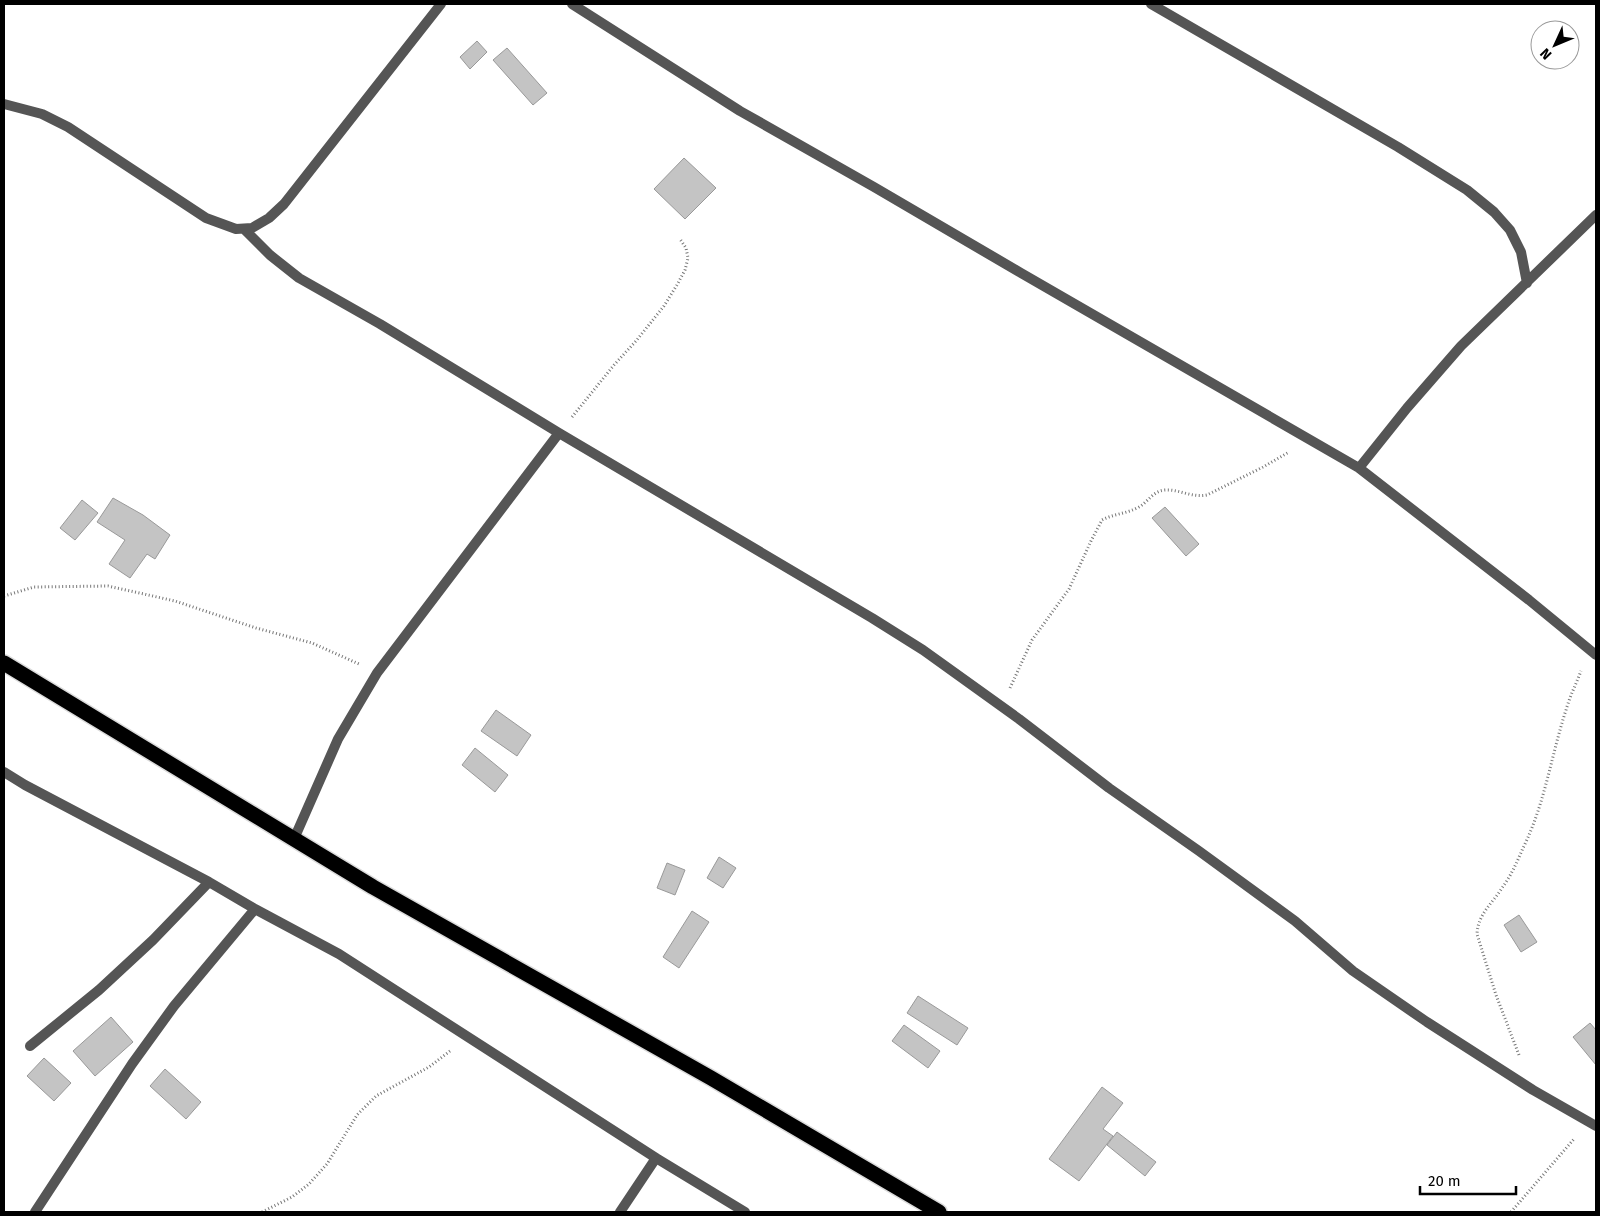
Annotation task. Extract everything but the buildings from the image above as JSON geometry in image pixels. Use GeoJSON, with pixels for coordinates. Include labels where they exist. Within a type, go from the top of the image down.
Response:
{"type":"FeatureCollection","features":[{"type":"Feature","properties":{"kind":"highway"},"geometry":{"type":"LineString","coordinates":[[4,662],[373,887],[711,1078],[939,1212]]}},
{"type":"Feature","properties":{"kind":"street"},"geometry":{"type":"LineString","coordinates":[[4,104],[42,114],[68,127],[206,218],[236,229],[252,228],[269,218],[284,204],[440,4]]}},
{"type":"Feature","properties":{"kind":"street"},"geometry":{"type":"LineString","coordinates":[[572,4],[740,111],[1359,468],[1593,652]]}},
{"type":"Feature","properties":{"kind":"street"},"geometry":{"type":"LineString","coordinates":[[1152,4],[1398,147],[1467,190],[1494,212],[1510,230],[1521,252],[1526,283]]}},
{"type":"Feature","properties":{"kind":"street"},"geometry":{"type":"LineString","coordinates":[[1359,468],[1407,408],[1461,346],[1596,215]]}},
{"type":"Feature","properties":{"kind":"street"},"geometry":{"type":"LineString","coordinates":[[244,229],[270,255],[299,278],[380,324],[923,650],[1109,788],[1295,921],[1354,971],[1427,1022],[1533,1090],[1592,1124]]}},
{"type":"Feature","properties":{"kind":"street"},"geometry":{"type":"LineString","coordinates":[[294,839],[338,740],[377,673],[559,433]]}},
{"type":"Feature","properties":{"kind":"street"},"geometry":{"type":"LineString","coordinates":[[4,772],[26,786],[209,882],[339,954],[656,1158],[745,1212]]}},
{"type":"Feature","properties":{"kind":"street"},"geometry":{"type":"LineString","coordinates":[[30,1046],[99,990],[153,940],[209,882]]}},
{"type":"Feature","properties":{"kind":"street"},"geometry":{"type":"LineString","coordinates":[[35,1212],[137,1057],[174,1006],[255,909]]}},
{"type":"Feature","properties":{"kind":"street"},"geometry":{"type":"LineString","coordinates":[[620,1212],[656,1158]]}},
{"type":"Feature","properties":{"kind":"path"},"geometry":{"type":"LineString","coordinates":[[559,433],[614,364],[664,306],[673,292],[685,270],[688,258],[686,248],[680,239]]}},
{"type":"Feature","properties":{"kind":"path"},"geometry":{"type":"LineString","coordinates":[[1000,706],[1015,679],[1032,640],[1069,589],[1102,520],[1129,513],[1157,492],[1164,490],[1199,496],[1207,495],[1263,467],[1309,439]]}},
{"type":"Feature","properties":{"kind":"path"},"geometry":{"type":"LineString","coordinates":[[4,596],[34,587],[108,586],[176,601],[256,628],[312,643],[377,673]]}},
{"type":"Feature","properties":{"kind":"path"},"geometry":{"type":"LineString","coordinates":[[1533,1090],[1496,995],[1477,934],[1478,926],[1482,915],[1512,873],[1528,838],[1544,793],[1566,710],[1593,652]]}},
{"type":"Feature","properties":{"kind":"path"},"geometry":{"type":"LineString","coordinates":[[262,1212],[292,1197],[315,1178],[327,1164],[357,1115],[376,1096],[429,1067],[468,1037]]}},
{"type":"Feature","properties":{"kind":"path"},"geometry":{"type":"LineString","coordinates":[[1510,1212],[1592,1124]]}}]}
